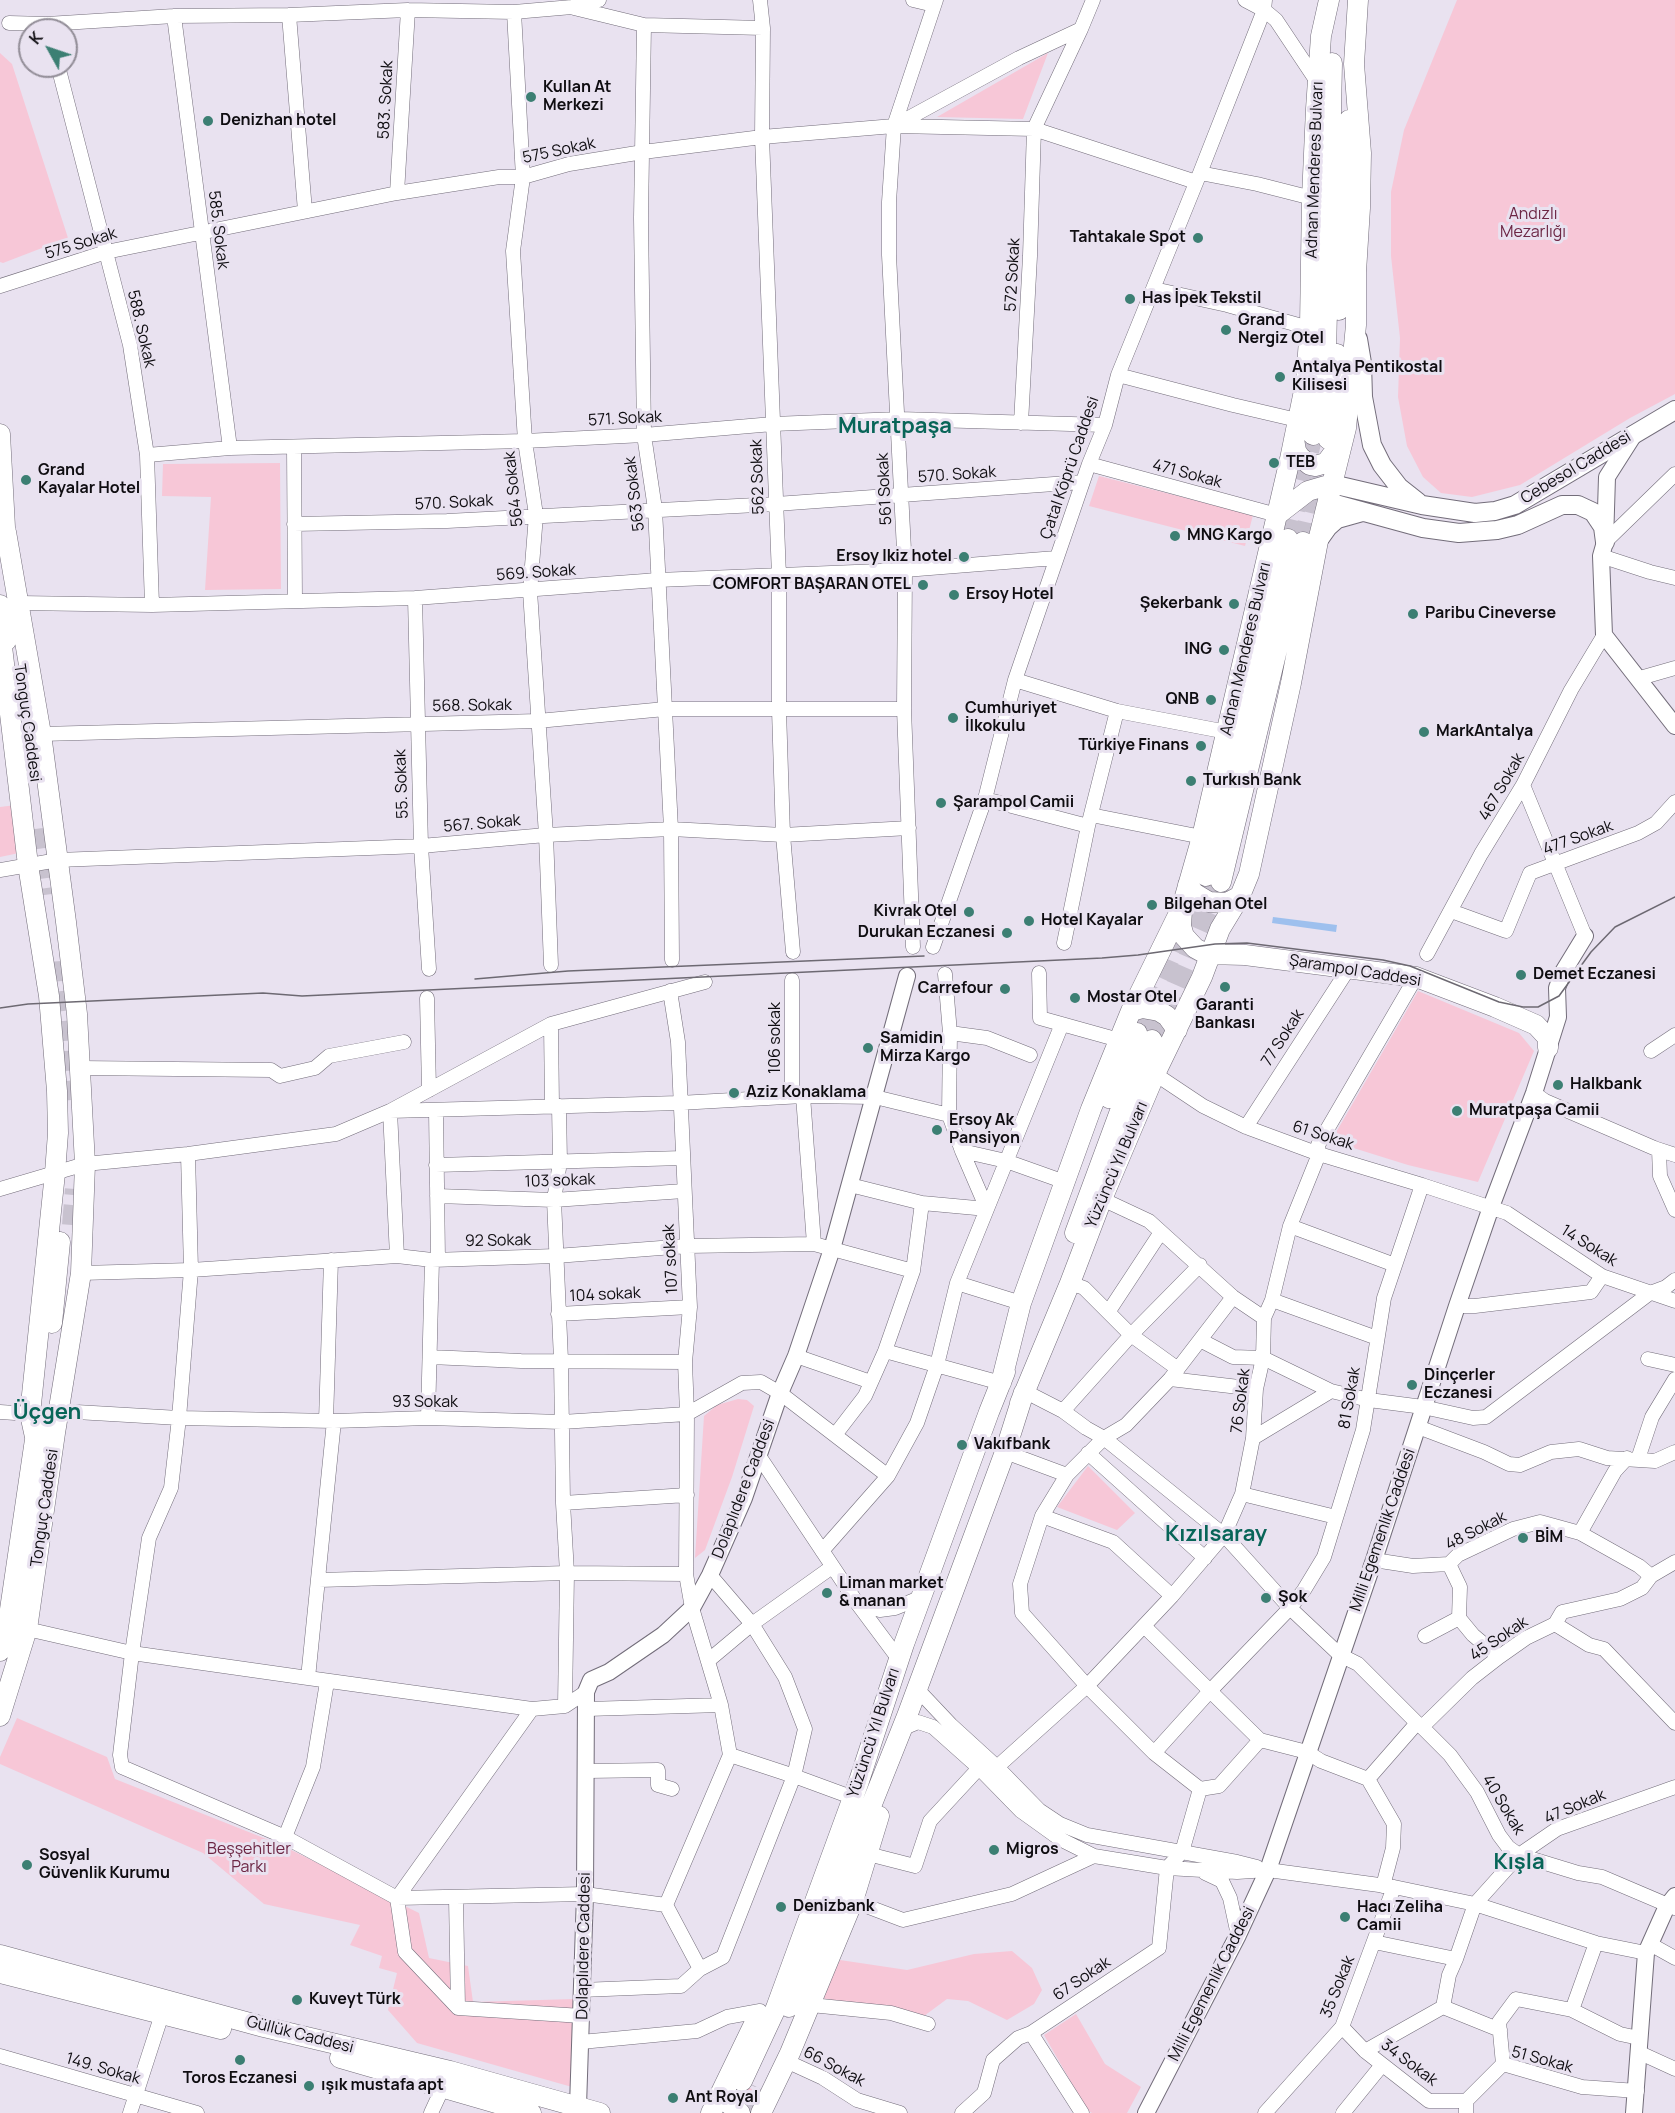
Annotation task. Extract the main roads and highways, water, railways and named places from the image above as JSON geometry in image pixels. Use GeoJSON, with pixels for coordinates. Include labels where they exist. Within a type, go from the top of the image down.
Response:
{"type":"FeatureCollection","features":[{"type":"Feature","properties":{"kind":"main road","name":"Adnan Menderes Bulvarı"},"geometry":{"type":"LineString","coordinates":[[1214,879],[1303,541],[1330,493],[1306,381],[1318,83],[1321,36],[1329,0]]}},
{"type":"Feature","properties":{"kind":"main road","name":"Adnan Menderes Bulvarı"},"geometry":{"type":"LineString","coordinates":[[1319,439],[1326,357],[1329,149],[1335,0]]}},
{"type":"Feature","properties":{"kind":"main road","name":"Adnan Menderes Bulvarı"},"geometry":{"type":"LineString","coordinates":[[1170,935],[1182,907],[1202,837],[1290,459],[1319,439],[1346,428],[1356,325],[1356,272],[1360,208],[1361,153],[1354,64],[1358,0]]}},
{"type":"Feature","properties":{"kind":"main road"},"geometry":{"type":"LineString","coordinates":[[1319,439],[1337,370],[1343,203],[1354,64]]}},
{"type":"Feature","properties":{"kind":"main road"},"geometry":{"type":"LineString","coordinates":[[1356,325],[1367,422],[1372,445],[1382,465],[1399,487],[1422,506]]}},
{"type":"Feature","properties":{"kind":"main road","name":"Cebesol Caddesi"},"geometry":{"type":"LineString","coordinates":[[1330,493],[1475,513],[1495,511],[1515,505],[1675,410]]}},
{"type":"Feature","properties":{"kind":"main road"},"geometry":{"type":"LineString","coordinates":[[0,434],[6,532],[7,744],[51,1016],[58,1133],[55,1173],[81,1273],[56,1433]]}},
{"type":"Feature","properties":{"kind":"main road"},"geometry":{"type":"LineString","coordinates":[[1290,459],[1297,479],[1308,491],[1330,493]]}},
{"type":"Feature","properties":{"kind":"main road"},"geometry":{"type":"LineString","coordinates":[[1277,515],[1308,491]]}},
{"type":"Feature","properties":{"kind":"main road","name":"Cebesol Caddesi"},"geometry":{"type":"LineString","coordinates":[[1330,493],[1362,512],[1423,528],[1459,533],[1497,530],[1518,525],[1562,505],[1578,505],[1593,512],[1603,527],[1603,549]]}},
{"type":"Feature","properties":{"kind":"main road"},"geometry":{"type":"LineString","coordinates":[[1303,541],[1328,527],[1337,519],[1362,512]]}},
{"type":"Feature","properties":{"kind":"main road","name":"Adnan Menderes Bulvarı"},"geometry":{"type":"LineString","coordinates":[[1220,929],[1240,896],[1249,874],[1292,683],[1303,541]]}},
{"type":"Feature","properties":{"kind":"main road"},"geometry":{"type":"LineString","coordinates":[[7,614],[41,734],[75,1002],[85,1164],[66,1221],[30,1414],[35,1437]]}},
{"type":"Feature","properties":{"kind":"main road","name":"Tonguç Caddesi"},"geometry":{"type":"LineString","coordinates":[[7,614],[39,829]]}},
{"type":"Feature","properties":{"kind":"main road"},"geometry":{"type":"LineString","coordinates":[[1188,885],[1201,898],[1209,902],[1227,903],[1240,896]]}},
{"type":"Feature","properties":{"kind":"main road"},"geometry":{"type":"LineString","coordinates":[[48,894],[57,961]]}},
{"type":"Feature","properties":{"kind":"main road"},"geometry":{"type":"LineString","coordinates":[[1182,907],[1181,926],[1184,936],[1195,948],[1211,955]]}},
{"type":"Feature","properties":{"kind":"main road","name":"Yüzüncü Yıl Bulvarı"},"geometry":{"type":"LineString","coordinates":[[1023,1397],[1102,1199],[1155,1074],[1202,977],[1220,929]]}},
{"type":"Feature","properties":{"kind":"main road","name":"Yüzüncü Yıl Bulvarı"},"geometry":{"type":"LineString","coordinates":[[1001,1383],[1021,1304],[1065,1182],[1131,1011],[1170,935]]}},
{"type":"Feature","properties":{"kind":"main road","name":"Şarampol Caddesi"},"geometry":{"type":"LineString","coordinates":[[1211,955],[1245,955],[1416,977],[1536,1025],[1548,1038],[1548,1048]]}},
{"type":"Feature","properties":{"kind":"main road"},"geometry":{"type":"LineString","coordinates":[[1202,977],[1218,964],[1245,955]]}},
{"type":"Feature","properties":{"kind":"main road"},"geometry":{"type":"LineString","coordinates":[[1131,1011],[1142,1008],[1160,1011],[1177,1030]]}},
{"type":"Feature","properties":{"kind":"main road","name":"Yüzüncü Yıl Bulvarı"},"geometry":{"type":"LineString","coordinates":[[1144,1037],[1126,1095],[1050,1305],[1005,1452],[907,1721],[820,1934],[741,2084],[784,1986],[859,1781],[900,1649],[922,1597],[988,1412],[1099,1123],[1144,1037]]}},
{"type":"Feature","properties":{"kind":"main road","name":"Tonguç Caddesi"},"geometry":{"type":"LineString","coordinates":[[0,1651],[12,1625],[56,1433],[51,1406],[66,1221]]}},
{"type":"Feature","properties":{"kind":"main road","name":"Tonguç Caddesi"},"geometry":{"type":"LineString","coordinates":[[0,1716],[35,1437],[66,1221]]}},
{"type":"Feature","properties":{"kind":"main road"},"geometry":{"type":"LineString","coordinates":[[740,2113],[728,2103],[741,2084],[760,2011],[877,1698],[900,1649]]}},
{"type":"Feature","properties":{"kind":"main road"},"geometry":{"type":"LineString","coordinates":[[760,2110],[786,2061],[811,2005],[853,1901],[907,1721]]}},
{"type":"Feature","properties":{"kind":"main road","name":"Güllük Caddesi"},"geometry":{"type":"LineString","coordinates":[[0,1954],[264,2027],[450,2071],[600,2113]]}},
{"type":"Feature","properties":{"kind":"main road","name":"Güllük Caddesi"},"geometry":{"type":"LineString","coordinates":[[0,1973],[367,2065],[531,2113]]}},
{"type":"Feature","properties":{"kind":"main road"},"geometry":{"type":"LineString","coordinates":[[712,2113],[741,2084]]}},
{"type":"Feature","properties":{"kind":"water"},"geometry":{"type":"Polygon","coordinates":[[[1273,917],[1337,925],[1336,932],[1272,923],[1273,917]]]}},
{"type":"Feature","properties":{"kind":"tunnel"},"geometry":{"type":"LineString","coordinates":[[1288,539],[1313,435]]}},
{"type":"Feature","properties":{"kind":"tunnel"},"geometry":{"type":"LineString","coordinates":[[1303,542],[1319,475]]}},
{"type":"Feature","properties":{"kind":"tunnel"},"geometry":{"type":"LineString","coordinates":[[43,828],[52,894]]}},
{"type":"Feature","properties":{"kind":"tunnel"},"geometry":{"type":"LineString","coordinates":[[1137,1033],[1204,881]]}},
{"type":"Feature","properties":{"kind":"tunnel"},"geometry":{"type":"LineString","coordinates":[[1152,1040],[1221,882]]}},
{"type":"Feature","properties":{"kind":"tunnel"},"geometry":{"type":"LineString","coordinates":[[61,961],[72,1100]]}},
{"type":"Feature","properties":{"kind":"tunnel"},"geometry":{"type":"LineString","coordinates":[[72,1225],[75,1189]]}},
{"type":"Feature","properties":{"kind":"tunnel"},"geometry":{"type":"LineString","coordinates":[[740,2113],[755,2086]]}},
{"type":"Feature","properties":{"kind":"tram line"},"geometry":{"type":"LineString","coordinates":[[0,1008],[28,1004],[263,993],[302,996],[1102,958],[1215,944],[1247,943],[1383,960],[1410,966],[1499,1002],[1523,1007],[1538,1007],[1559,996],[1591,952],[1615,927],[1675,897]]}},
{"type":"Feature","properties":{"kind":"tram line"},"geometry":{"type":"LineString","coordinates":[[475,979],[568,971],[924,956]]}},
{"type":"Feature","properties":{"kind":"place","name":"Kullan At Merkezi"},"geometry":{"type":"Point","coordinates":[531,97]}},
{"type":"Feature","properties":{"kind":"place","name":"Denizhan hotel"},"geometry":{"type":"Point","coordinates":[208,121]}},
{"type":"Feature","properties":{"kind":"place","name":"Tahtakale Spot"},"geometry":{"type":"Point","coordinates":[1198,238]}},
{"type":"Feature","properties":{"kind":"place","name":"Has İpek Tekstil"},"geometry":{"type":"Point","coordinates":[1130,299]}},
{"type":"Feature","properties":{"kind":"place","name":"Grand Nergiz Otel"},"geometry":{"type":"Point","coordinates":[1226,330]}},
{"type":"Feature","properties":{"kind":"place","name":"Antalya Pentikostal Kilisesi"},"geometry":{"type":"Point","coordinates":[1280,377]}},
{"type":"Feature","properties":{"kind":"place","name":"TEB"},"geometry":{"type":"Point","coordinates":[1274,463]}},
{"type":"Feature","properties":{"kind":"place","name":"Grand Kayalar Hotel"},"geometry":{"type":"Point","coordinates":[26,480]}},
{"type":"Feature","properties":{"kind":"place","name":"MNG Kargo"},"geometry":{"type":"Point","coordinates":[1175,536]}},
{"type":"Feature","properties":{"kind":"place","name":"Ersoy Ikiz hotel"},"geometry":{"type":"Point","coordinates":[964,557]}},
{"type":"Feature","properties":{"kind":"place","name":"COMFORT BAŞARAN OTEL"},"geometry":{"type":"Point","coordinates":[923,585]}},
{"type":"Feature","properties":{"kind":"place","name":"Ersoy Hotel"},"geometry":{"type":"Point","coordinates":[954,595]}},
{"type":"Feature","properties":{"kind":"place","name":"Şekerbank"},"geometry":{"type":"Point","coordinates":[1234,604]}},
{"type":"Feature","properties":{"kind":"place","name":"Paribu Cineverse"},"geometry":{"type":"Point","coordinates":[1413,614]}},
{"type":"Feature","properties":{"kind":"place","name":"ING"},"geometry":{"type":"Point","coordinates":[1224,650]}},
{"type":"Feature","properties":{"kind":"place","name":"QNB"},"geometry":{"type":"Point","coordinates":[1211,700]}},
{"type":"Feature","properties":{"kind":"place","name":"Cumhuriyet İlkokulu"},"geometry":{"type":"Point","coordinates":[953,718]}},
{"type":"Feature","properties":{"kind":"place","name":"MarkAntalya"},"geometry":{"type":"Point","coordinates":[1424,732]}},
{"type":"Feature","properties":{"kind":"place","name":"Türkiye Finans"},"geometry":{"type":"Point","coordinates":[1201,746]}},
{"type":"Feature","properties":{"kind":"place","name":"Turkısh Bank"},"geometry":{"type":"Point","coordinates":[1191,781]}},
{"type":"Feature","properties":{"kind":"place","name":"Şarampol Camii"},"geometry":{"type":"Point","coordinates":[941,803]}},
{"type":"Feature","properties":{"kind":"place","name":"Bilgehan Otel"},"geometry":{"type":"Point","coordinates":[1152,905]}},
{"type":"Feature","properties":{"kind":"place","name":"Kivrak Otel"},"geometry":{"type":"Point","coordinates":[969,912]}},
{"type":"Feature","properties":{"kind":"place","name":"Hotel Kayalar"},"geometry":{"type":"Point","coordinates":[1029,921]}},
{"type":"Feature","properties":{"kind":"place","name":"Durukan Eczanesi"},"geometry":{"type":"Point","coordinates":[1007,933]}},
{"type":"Feature","properties":{"kind":"place","name":"Demet Eczanesi"},"geometry":{"type":"Point","coordinates":[1521,975]}},
{"type":"Feature","properties":{"kind":"place","name":"Garanti Bankası"},"geometry":{"type":"Point","coordinates":[1225,987]}},
{"type":"Feature","properties":{"kind":"place","name":"Carrefour"},"geometry":{"type":"Point","coordinates":[1005,989]}},
{"type":"Feature","properties":{"kind":"place","name":"Mostar Otel"},"geometry":{"type":"Point","coordinates":[1075,998]}},
{"type":"Feature","properties":{"kind":"place","name":"Samidin Mirza Kargo"},"geometry":{"type":"Point","coordinates":[868,1048]}},
{"type":"Feature","properties":{"kind":"place","name":"Halkbank"},"geometry":{"type":"Point","coordinates":[1558,1085]}},
{"type":"Feature","properties":{"kind":"place","name":"Aziz Konaklama"},"geometry":{"type":"Point","coordinates":[734,1093]}},
{"type":"Feature","properties":{"kind":"place","name":"Muratpaşa Camii"},"geometry":{"type":"Point","coordinates":[1457,1111]}},
{"type":"Feature","properties":{"kind":"place","name":"Ersoy Ak Pansiyon"},"geometry":{"type":"Point","coordinates":[937,1130]}},
{"type":"Feature","properties":{"kind":"place","name":"Dinçerler Eczanesi"},"geometry":{"type":"Point","coordinates":[1412,1385]}},
{"type":"Feature","properties":{"kind":"place","name":"Vakıfbank"},"geometry":{"type":"Point","coordinates":[962,1445]}},
{"type":"Feature","properties":{"kind":"place","name":"BİM"},"geometry":{"type":"Point","coordinates":[1523,1538]}},
{"type":"Feature","properties":{"kind":"place","name":"Liman market & manan"},"geometry":{"type":"Point","coordinates":[827,1593]}},
{"type":"Feature","properties":{"kind":"place","name":"Şok"},"geometry":{"type":"Point","coordinates":[1266,1598]}},
{"type":"Feature","properties":{"kind":"place","name":"Migros"},"geometry":{"type":"Point","coordinates":[994,1850]}},
{"type":"Feature","properties":{"kind":"place","name":"Sosyal Güvenlik Kurumu"},"geometry":{"type":"Point","coordinates":[27,1865]}},
{"type":"Feature","properties":{"kind":"place","name":"Denizbank"},"geometry":{"type":"Point","coordinates":[781,1907]}},
{"type":"Feature","properties":{"kind":"place","name":"Hacı Zeliha Camii"},"geometry":{"type":"Point","coordinates":[1345,1917]}},
{"type":"Feature","properties":{"kind":"place","name":"Kuveyt Türk"},"geometry":{"type":"Point","coordinates":[297,2000]}},
{"type":"Feature","properties":{"kind":"place","name":"Toros Eczanesi"},"geometry":{"type":"Point","coordinates":[240,2060]}},
{"type":"Feature","properties":{"kind":"place","name":"ışık mustafa apt"},"geometry":{"type":"Point","coordinates":[309,2086]}},
{"type":"Feature","properties":{"kind":"place","name":"Ant Royal"},"geometry":{"type":"Point","coordinates":[673,2098]}},
{"type":"Feature","properties":{"kind":"district","name":"Muratpaşa"},"geometry":{"type":"Point","coordinates":[895,427]}},
{"type":"Feature","properties":{"kind":"district","name":"Üçgen"},"geometry":{"type":"Point","coordinates":[47,1413]}},
{"type":"Feature","properties":{"kind":"district","name":"Kızılsaray"},"geometry":{"type":"Point","coordinates":[1216,1535]}},
{"type":"Feature","properties":{"kind":"district","name":"Kışla"},"geometry":{"type":"Point","coordinates":[1519,1863]}},
{"type":"Feature","properties":{"kind":"park label","name":"Andızlı Mezarlığı"},"geometry":{"type":"Point","coordinates":[1533,224]}},
{"type":"Feature","properties":{"kind":"park label","name":"Beşşehitler Parkı"},"geometry":{"type":"Point","coordinates":[249,1859]}}]}
